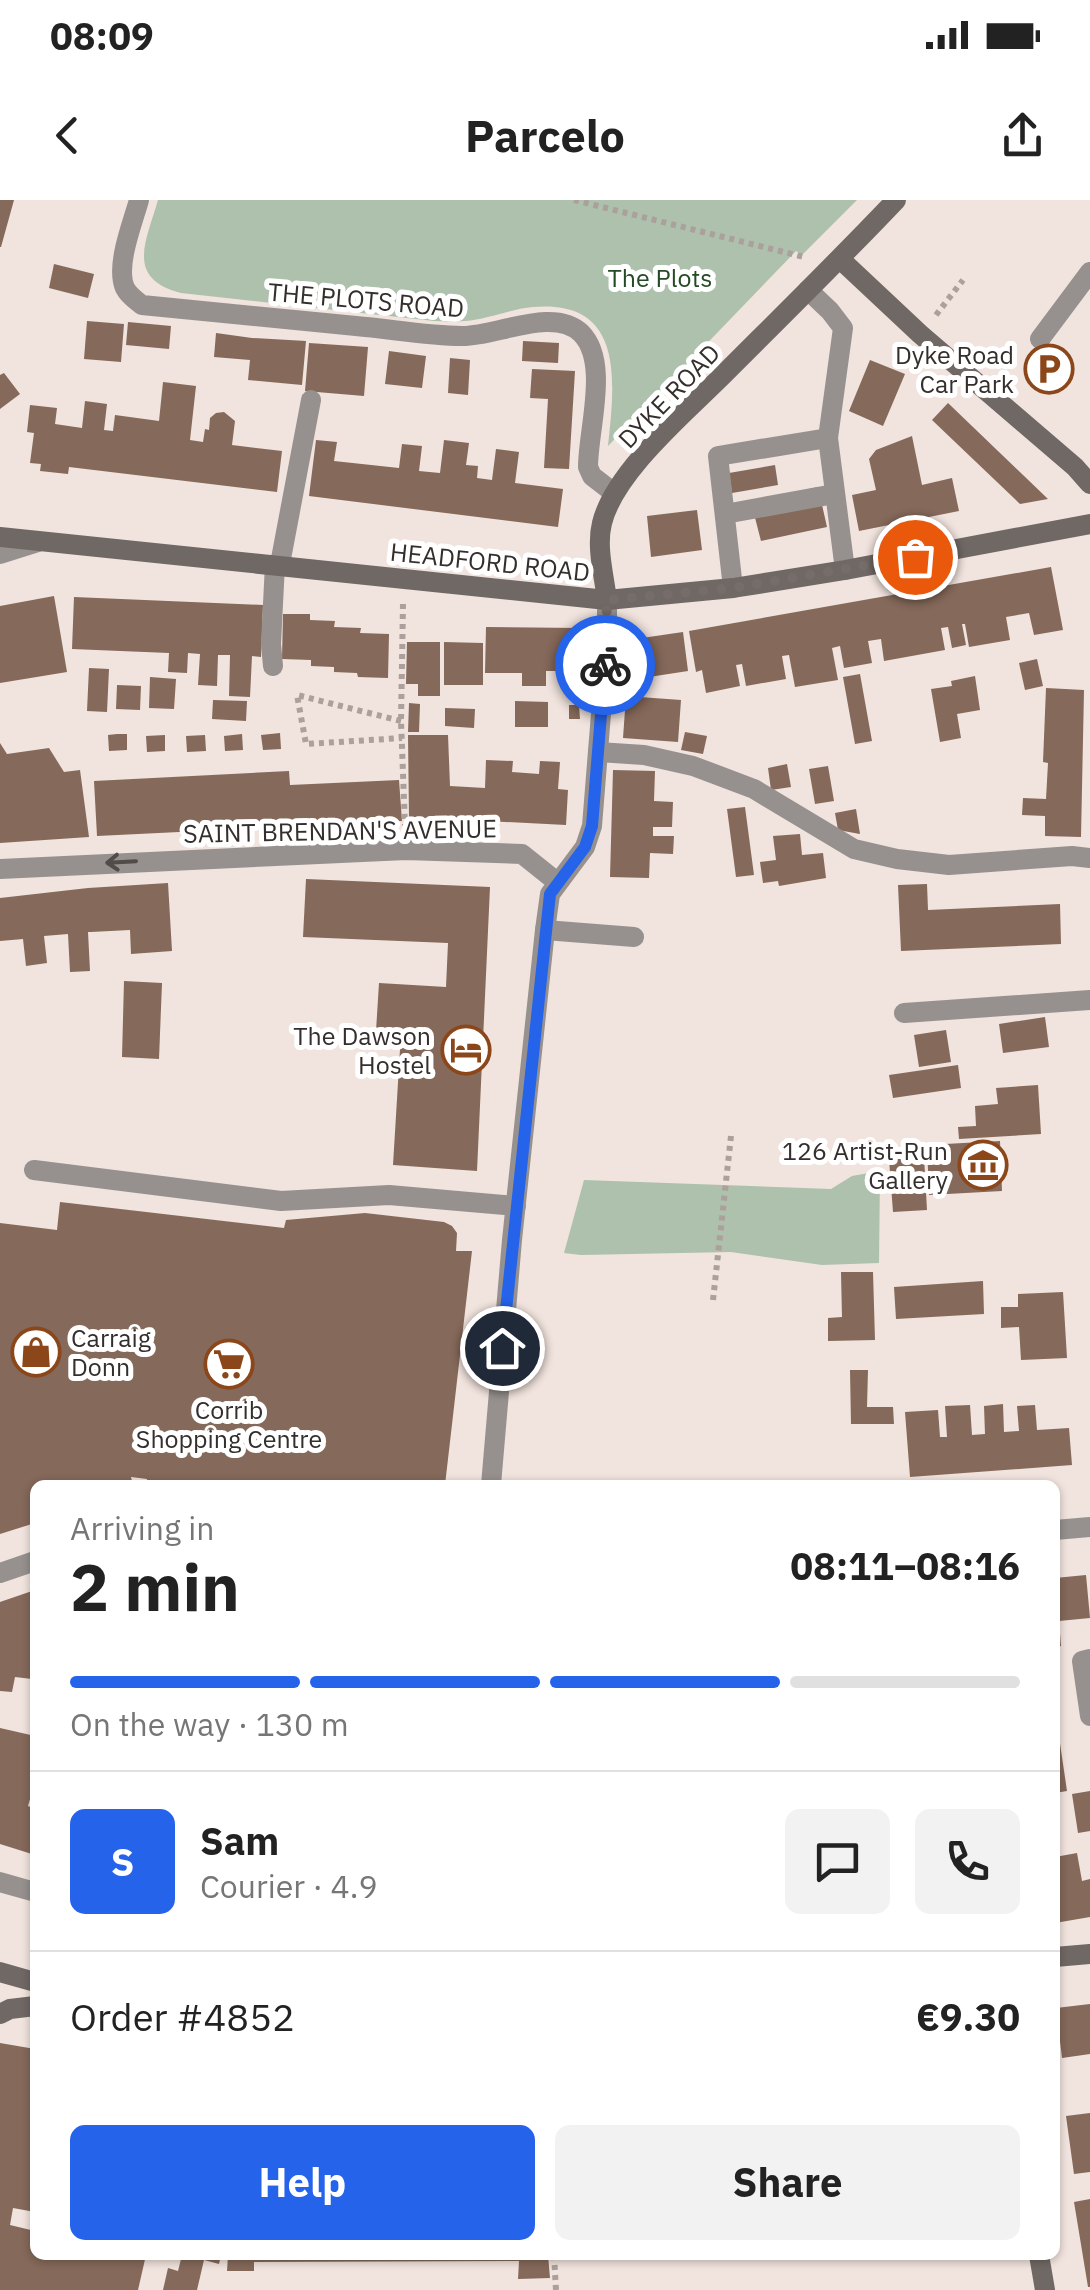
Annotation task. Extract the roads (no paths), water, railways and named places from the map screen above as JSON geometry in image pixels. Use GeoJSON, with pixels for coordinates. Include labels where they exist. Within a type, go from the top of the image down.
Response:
{"type":"FeatureCollection","features":[{"type":"Feature","properties":{"kind":"main road","name":"DYKE ROAD"},"geometry":{"type":"LineString","coordinates":[[607,600],[600,540],[614,493],[655,444],[896,200]]}},
{"type":"Feature","properties":{"kind":"main road"},"geometry":{"type":"LineString","coordinates":[[840,259],[1090,484]]}},
{"type":"Feature","properties":{"kind":"main road","name":"HEADFORD ROAD"},"geometry":{"type":"LineString","coordinates":[[0,536],[607,600],[733,588],[1090,524]]}},
{"type":"Feature","properties":{"kind":"main road"},"geometry":{"type":"LineString","coordinates":[[1060,1957],[1087,1955]]}},
{"type":"Feature","properties":{"kind":"main road"},"geometry":{"type":"LineString","coordinates":[[1060,1965],[1087,1955]]}},
{"type":"Feature","properties":{"kind":"main road"},"geometry":{"type":"LineString","coordinates":[[0,1972],[30,1981]]}},
{"type":"Feature","properties":{"kind":"main road"},"geometry":{"type":"LineString","coordinates":[[0,2014],[30,2007]]}},
{"type":"Feature","properties":{"kind":"main road"},"geometry":{"type":"LineString","coordinates":[[1040,2260],[1045,2290]]}},
{"type":"Feature","properties":{"kind":"street","name":"THE PLOTS ROAD"},"geometry":{"type":"LineString","coordinates":[[139,200],[122,267],[125,288],[142,305],[466,336],[527,323],[558,323],[575,328],[590,347],[596,376],[588,466],[592,476],[614,493]]}},
{"type":"Feature","properties":{"kind":"street"},"geometry":{"type":"LineString","coordinates":[[1040,339],[1090,272]]}},
{"type":"Feature","properties":{"kind":"street"},"geometry":{"type":"LineString","coordinates":[[815,283],[843,328],[828,438],[844,570]]}},
{"type":"Feature","properties":{"kind":"street"},"geometry":{"type":"LineString","coordinates":[[273,666],[277,564],[311,400]]}},
{"type":"Feature","properties":{"kind":"street"},"geometry":{"type":"LineString","coordinates":[[733,588],[718,456],[828,438]]}},
{"type":"Feature","properties":{"kind":"street"},"geometry":{"type":"LineString","coordinates":[[724,514],[834,494]]}},
{"type":"Feature","properties":{"kind":"street"},"geometry":{"type":"LineString","coordinates":[[0,554],[38,542]]}},
{"type":"Feature","properties":{"kind":"street"},"geometry":{"type":"LineString","coordinates":[[491,1480],[545,930],[550,894],[590,837],[608,639],[607,600]]}},
{"type":"Feature","properties":{"kind":"street"},"geometry":{"type":"LineString","coordinates":[[598,752],[644,755],[693,766],[754,789],[854,849],[897,859],[949,865],[1090,858]]}},
{"type":"Feature","properties":{"kind":"street","name":"SAINT BRENDAN'S AVENUE"},"geometry":{"type":"LineString","coordinates":[[0,869],[406,850],[522,854],[557,882]]}},
{"type":"Feature","properties":{"kind":"street"},"geometry":{"type":"LineString","coordinates":[[545,930],[634,937]]}},
{"type":"Feature","properties":{"kind":"street"},"geometry":{"type":"LineString","coordinates":[[904,1013],[1090,1000]]}},
{"type":"Feature","properties":{"kind":"street"},"geometry":{"type":"LineString","coordinates":[[34,1170],[281,1200],[388,1196],[516,1206]]}},
{"type":"Feature","properties":{"kind":"street"},"geometry":{"type":"LineString","coordinates":[[1060,1530],[1090,1527]]}},
{"type":"Feature","properties":{"kind":"street"},"geometry":{"type":"LineString","coordinates":[[0,1573],[30,1563]]}},
{"type":"Feature","properties":{"kind":"street"},"geometry":{"type":"LineString","coordinates":[[1090,1659],[1082,1660],[1090,1716]]}},
{"type":"Feature","properties":{"kind":"street"},"geometry":{"type":"LineString","coordinates":[[0,1882],[30,1891]]}},
{"type":"Feature","properties":{"kind":"place","name":"Dyke Road Car Park"},"geometry":{"type":"Point","coordinates":[1049,369]}},
{"type":"Feature","properties":{"kind":"place","name":"The Dawson Hostel"},"geometry":{"type":"Point","coordinates":[466,1050]}},
{"type":"Feature","properties":{"kind":"place","name":"126 Artist-Run Gallery"},"geometry":{"type":"Point","coordinates":[983,1165]}},
{"type":"Feature","properties":{"kind":"place","name":"Carraig Donn"},"geometry":{"type":"Point","coordinates":[36,1352]}},
{"type":"Feature","properties":{"kind":"place","name":"Corrib Shopping Centre"},"geometry":{"type":"Point","coordinates":[229,1364]}},
{"type":"Feature","properties":{"kind":"park label","name":"The Plots"},"geometry":{"type":"Point","coordinates":[660,278]}}]}
